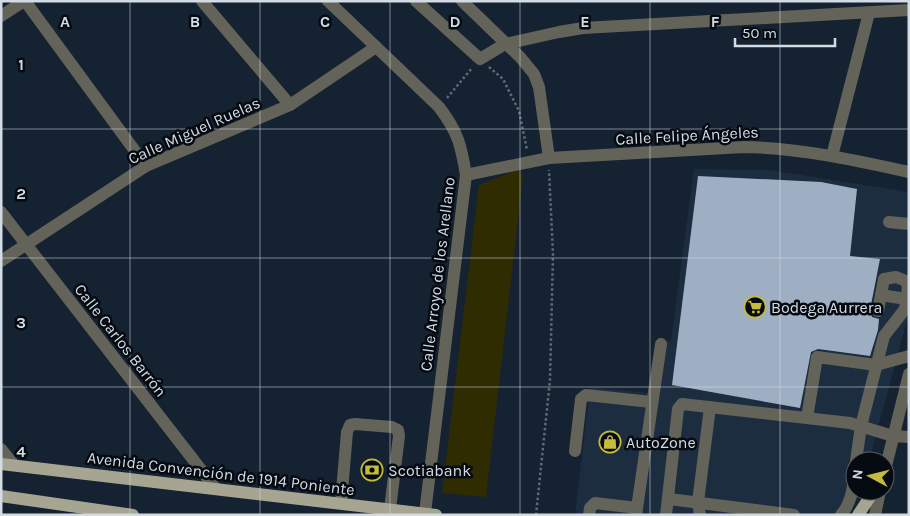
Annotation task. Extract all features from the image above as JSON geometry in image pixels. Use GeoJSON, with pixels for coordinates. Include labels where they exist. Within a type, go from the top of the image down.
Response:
{"type":"FeatureCollection","features":[{"type":"Feature","properties":{"kind":"main road","name":"Avenida Convención de 1914 Poniente"},"geometry":{"type":"LineString","coordinates":[[8,465],[431,514]]}},
{"type":"Feature","properties":{"kind":"main road"},"geometry":{"type":"LineString","coordinates":[[1,496],[133,515]]}},
{"type":"Feature","properties":{"kind":"main road"},"geometry":{"type":"LineString","coordinates":[[858,515],[867,501]]}},
{"type":"Feature","properties":{"kind":"street"},"geometry":{"type":"LineString","coordinates":[[1,16],[24,1],[146,166]]}},
{"type":"Feature","properties":{"kind":"street"},"geometry":{"type":"LineString","coordinates":[[202,1],[290,105]]}},
{"type":"Feature","properties":{"kind":"street","name":"Calle Arroyo de los Arellano"},"geometry":{"type":"LineString","coordinates":[[328,1],[439,107],[452,124],[457,135],[466,174],[431,514]]}},
{"type":"Feature","properties":{"kind":"street"},"geometry":{"type":"LineString","coordinates":[[416,1],[480,60],[505,44],[582,28],[868,14],[909,10]]}},
{"type":"Feature","properties":{"kind":"street"},"geometry":{"type":"LineString","coordinates":[[462,1],[520,57],[534,74],[539,88],[549,158]]}},
{"type":"Feature","properties":{"kind":"street"},"geometry":{"type":"LineString","coordinates":[[832,156],[868,14]]}},
{"type":"Feature","properties":{"kind":"street","name":"Calle Miguel Ruelas"},"geometry":{"type":"LineString","coordinates":[[1,261],[146,166],[290,105],[376,46]]}},
{"type":"Feature","properties":{"kind":"street","name":"Calle Felipe Ángeles"},"geometry":{"type":"LineString","coordinates":[[466,174],[549,158],[744,147],[770,147],[832,156],[909,172]]}},
{"type":"Feature","properties":{"kind":"street","name":"Calle Carlos Barrón"},"geometry":{"type":"LineString","coordinates":[[1,212],[216,489]]}},
{"type":"Feature","properties":{"kind":"street"},"geometry":{"type":"LineString","coordinates":[[889,222],[909,224]]}},
{"type":"Feature","properties":{"kind":"street"},"geometry":{"type":"LineString","coordinates":[[857,451],[861,426],[884,336],[905,309],[908,287],[906,281],[896,277],[884,279],[878,312]]}},
{"type":"Feature","properties":{"kind":"street"},"geometry":{"type":"LineString","coordinates":[[881,295],[906,299]]}},
{"type":"Feature","properties":{"kind":"street"},"geometry":{"type":"LineString","coordinates":[[589,515],[590,508],[595,503],[636,511],[660,344]]}},
{"type":"Feature","properties":{"kind":"street"},"geometry":{"type":"LineString","coordinates":[[807,418],[817,357],[876,365],[909,356]]}},
{"type":"Feature","properties":{"kind":"street"},"geometry":{"type":"LineString","coordinates":[[889,451],[909,374]]}},
{"type":"Feature","properties":{"kind":"street"},"geometry":{"type":"LineString","coordinates":[[575,451],[584,396],[651,402]]}},
{"type":"Feature","properties":{"kind":"street"},"geometry":{"type":"LineString","coordinates":[[666,515],[678,409],[682,404],[861,426],[893,436],[909,438]]}},
{"type":"Feature","properties":{"kind":"street"},"geometry":{"type":"LineString","coordinates":[[699,508],[710,407]]}},
{"type":"Feature","properties":{"kind":"street"},"geometry":{"type":"LineString","coordinates":[[341,503],[347,432],[350,425],[392,427],[398,430],[399,436],[390,509]]}},
{"type":"Feature","properties":{"kind":"street"},"geometry":{"type":"LineString","coordinates":[[1,449],[8,465]]}},
{"type":"Feature","properties":{"kind":"street"},"geometry":{"type":"LineString","coordinates":[[669,499],[699,508],[794,515]]}},
{"type":"Feature","properties":{"kind":"street"},"geometry":{"type":"LineString","coordinates":[[841,515],[848,507],[850,501]]}},
{"type":"Feature","properties":{"kind":"street"},"geometry":{"type":"LineString","coordinates":[[875,515],[878,501]]}},
{"type":"Feature","properties":{"kind":"path"},"geometry":{"type":"LineString","coordinates":[[439,107],[480,60],[503,79],[519,110],[530,162]]}},
{"type":"Feature","properties":{"kind":"path"},"geometry":{"type":"LineString","coordinates":[[536,515],[550,380],[553,254],[549,158]]}},
{"type":"Feature","properties":{"kind":"shaded area"},"geometry":{"type":"Polygon","coordinates":[[[694,169],[769,170],[909,192],[909,313],[872,451],[845,451],[845,501],[856,501],[849,515],[575,515],[590,387],[648,393],[658,341],[671,341],[694,169]]]}},
{"type":"Feature","properties":{"kind":"shaded area"},"geometry":{"type":"Polygon","coordinates":[[[520,170],[523,177],[486,497],[442,493],[479,185],[520,170]]]}},
{"type":"Feature","properties":{"kind":"building"},"geometry":{"type":"Polygon","coordinates":[[[698,176],[821,182],[857,189],[850,256],[880,259],[870,310],[872,317],[879,319],[878,330],[870,356],[818,349],[811,352],[800,408],[672,385],[698,176]]]}},
{"type":"Feature","properties":{"kind":"place","name":"Bodega Aurrera"},"geometry":{"type":"Point","coordinates":[755,307]}},
{"type":"Feature","properties":{"kind":"place","name":"AutoZone"},"geometry":{"type":"Point","coordinates":[610,442]}},
{"type":"Feature","properties":{"kind":"place","name":"Scotiabank"},"geometry":{"type":"Point","coordinates":[372,470]}}]}
